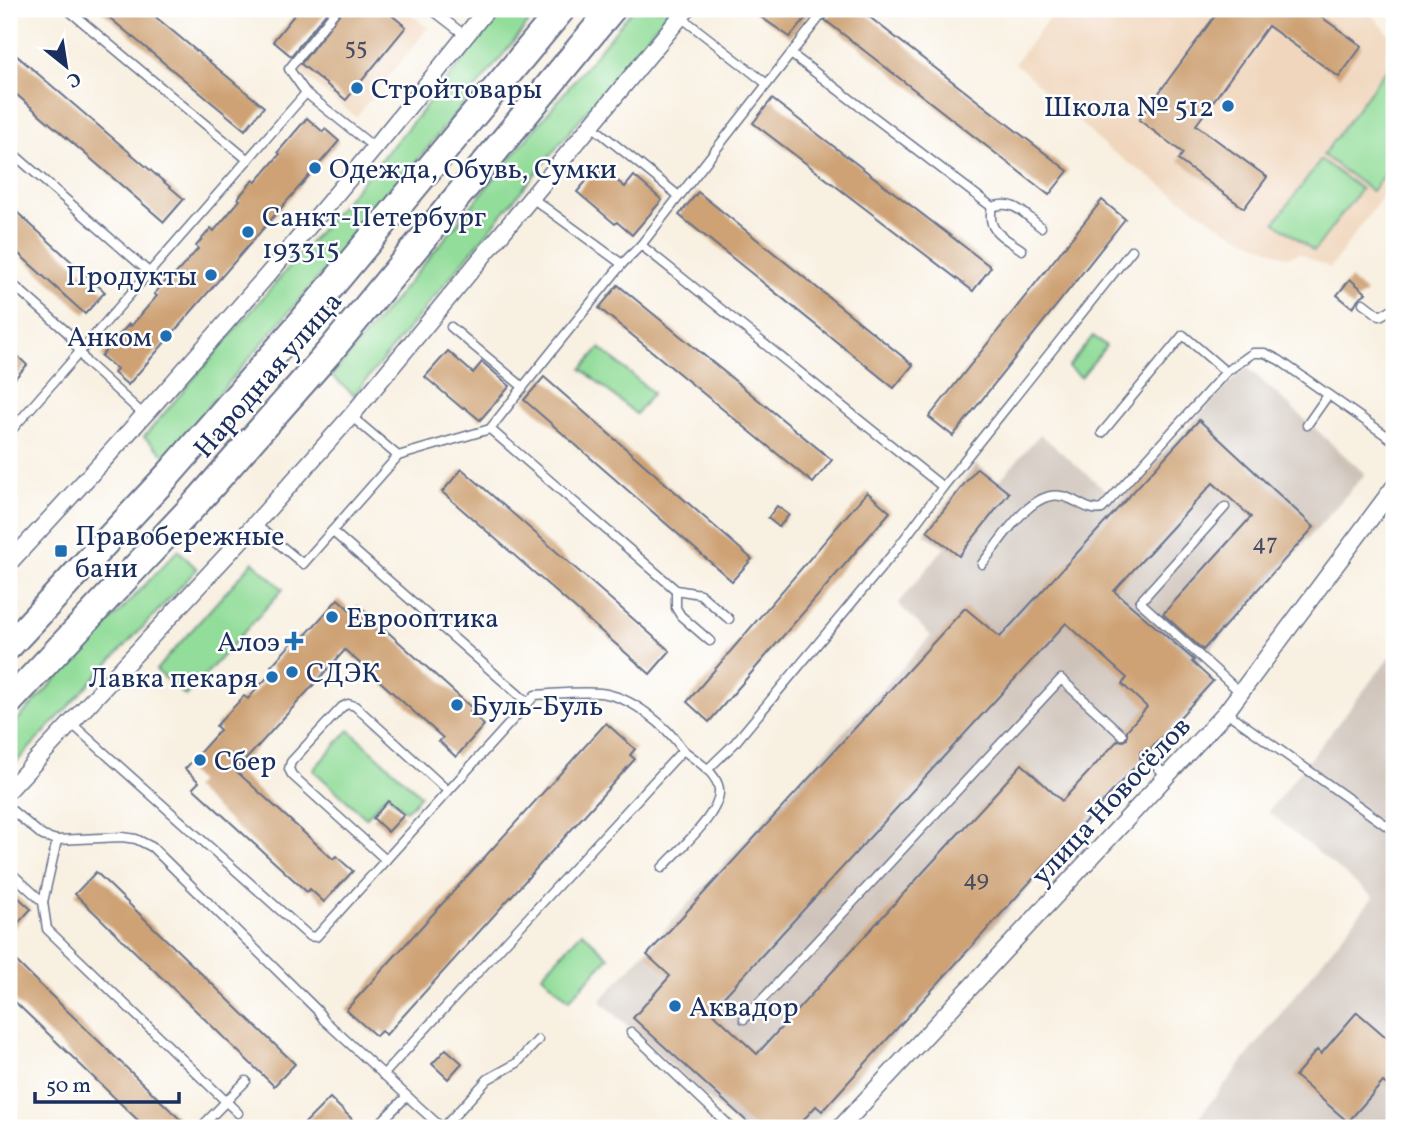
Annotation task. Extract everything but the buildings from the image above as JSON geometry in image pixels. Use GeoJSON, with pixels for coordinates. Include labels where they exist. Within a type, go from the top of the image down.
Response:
{"type":"FeatureCollection","features":[{"type":"Feature","properties":{"kind":"main road","name":"Народная улица"},"geometry":{"type":"LineString","coordinates":[[9,646],[169,474],[255,376],[393,215],[562,9]]}},
{"type":"Feature","properties":{"kind":"main road","name":"Народная улица"},"geometry":{"type":"LineString","coordinates":[[9,702],[198,501],[316,368],[612,9]]}},
{"type":"Feature","properties":{"kind":"street"},"geometry":{"type":"LineString","coordinates":[[9,563],[145,416],[375,148],[487,9]]}},
{"type":"Feature","properties":{"kind":"street"},"geometry":{"type":"LineString","coordinates":[[9,790],[351,416],[684,13]]}},
{"type":"Feature","properties":{"kind":"street","name":"улица Новосёлов"},"geometry":{"type":"LineString","coordinates":[[840,1128],[1226,712],[1394,488]]}},
{"type":"Feature","properties":{"kind":"lane"},"geometry":{"type":"LineString","coordinates":[[67,9],[248,160]]}},
{"type":"Feature","properties":{"kind":"lane"},"geometry":{"type":"LineString","coordinates":[[337,9],[289,69],[306,93],[375,148]]}},
{"type":"Feature","properties":{"kind":"lane"},"geometry":{"type":"LineString","coordinates":[[430,9],[466,36]]}},
{"type":"Feature","properties":{"kind":"lane"},"geometry":{"type":"LineString","coordinates":[[255,524],[303,564],[398,456],[490,429],[622,264],[641,245],[826,9]]}},
{"type":"Feature","properties":{"kind":"lane"},"geometry":{"type":"LineString","coordinates":[[684,13],[767,84]]}},
{"type":"Feature","properties":{"kind":"lane"},"geometry":{"type":"LineString","coordinates":[[791,54],[992,207]]}},
{"type":"Feature","properties":{"kind":"lane"},"geometry":{"type":"LineString","coordinates":[[9,433],[306,93]]}},
{"type":"Feature","properties":{"kind":"lane"},"geometry":{"type":"LineString","coordinates":[[592,126],[679,196]]}},
{"type":"Feature","properties":{"kind":"lane"},"geometry":{"type":"LineString","coordinates":[[9,150],[150,273]]}},
{"type":"Feature","properties":{"kind":"lane"},"geometry":{"type":"LineString","coordinates":[[532,198],[622,264]]}},
{"type":"Feature","properties":{"kind":"lane"},"geometry":{"type":"LineString","coordinates":[[992,207],[1011,204],[1041,227]]}},
{"type":"Feature","properties":{"kind":"lane"},"geometry":{"type":"LineString","coordinates":[[992,207],[989,219],[992,228],[1021,250]]}},
{"type":"Feature","properties":{"kind":"lane"},"geometry":{"type":"LineString","coordinates":[[641,245],[943,486]]}},
{"type":"Feature","properties":{"kind":"lane"},"geometry":{"type":"LineString","coordinates":[[707,770],[734,744],[896,550],[943,486],[1132,250]]}},
{"type":"Feature","properties":{"kind":"lane"},"geometry":{"type":"LineString","coordinates":[[9,281],[68,333],[86,362],[145,416]]}},
{"type":"Feature","properties":{"kind":"lane"},"geometry":{"type":"LineString","coordinates":[[1363,303],[1380,316],[1394,308]]}},
{"type":"Feature","properties":{"kind":"lane"},"geometry":{"type":"LineString","coordinates":[[451,327],[523,387]]}},
{"type":"Feature","properties":{"kind":"lane"},"geometry":{"type":"LineString","coordinates":[[1102,433],[1183,335],[1226,372]]}},
{"type":"Feature","properties":{"kind":"lane"},"geometry":{"type":"LineString","coordinates":[[982,564],[1036,500],[1050,495],[1064,496],[1094,511],[1102,509],[1226,372],[1253,353],[1279,359],[1394,441]]}},
{"type":"Feature","properties":{"kind":"lane"},"geometry":{"type":"LineString","coordinates":[[1307,425],[1328,395]]}},
{"type":"Feature","properties":{"kind":"lane"},"geometry":{"type":"LineString","coordinates":[[351,416],[398,456]]}},
{"type":"Feature","properties":{"kind":"lane"},"geometry":{"type":"LineString","coordinates":[[490,429],[676,590],[700,594],[729,619]]}},
{"type":"Feature","properties":{"kind":"lane"},"geometry":{"type":"LineString","coordinates":[[1225,507],[1140,602],[1241,693]]}},
{"type":"Feature","properties":{"kind":"lane"},"geometry":{"type":"LineString","coordinates":[[332,531],[528,703]]}},
{"type":"Feature","properties":{"kind":"lane"},"geometry":{"type":"LineString","coordinates":[[676,590],[676,608],[681,616],[710,641]]}},
{"type":"Feature","properties":{"kind":"lane"},"geometry":{"type":"LineString","coordinates":[[744,1019],[1061,679],[1122,735]]}},
{"type":"Feature","properties":{"kind":"lane"},"geometry":{"type":"LineString","coordinates":[[71,723],[309,936],[316,937],[535,695],[600,693],[622,698],[646,714],[676,740],[718,784],[719,798],[712,813],[662,867]]}},
{"type":"Feature","properties":{"kind":"lane"},"geometry":{"type":"LineString","coordinates":[[386,860],[292,775],[289,769],[291,762],[342,707],[348,704],[355,706],[448,791]]}},
{"type":"Feature","properties":{"kind":"lane"},"geometry":{"type":"LineString","coordinates":[[1226,712],[1394,831]]}},
{"type":"Feature","properties":{"kind":"lane"},"geometry":{"type":"LineString","coordinates":[[383,1074],[683,750]]}},
{"type":"Feature","properties":{"kind":"lane"},"geometry":{"type":"LineString","coordinates":[[1145,756],[1168,776]]}},
{"type":"Feature","properties":{"kind":"lane"},"geometry":{"type":"LineString","coordinates":[[9,808],[43,836],[57,840],[122,837],[136,839],[152,846],[324,1020],[442,1128],[488,1079],[517,1063],[538,1040]]}},
{"type":"Feature","properties":{"kind":"lane"},"geometry":{"type":"LineString","coordinates":[[57,840],[43,902],[47,929],[238,1113]]}},
{"type":"Feature","properties":{"kind":"lane"},"geometry":{"type":"LineString","coordinates":[[9,871],[43,902]]}},
{"type":"Feature","properties":{"kind":"lane"},"geometry":{"type":"LineString","coordinates":[[631,1032],[732,1128]]}},
{"type":"Feature","properties":{"kind":"lane"},"geometry":{"type":"LineString","coordinates":[[205,1123],[246,1081]]}},
{"type":"Feature","properties":{"kind":"lane"},"geometry":{"type":"LineString","coordinates":[[375,1128],[407,1096]]}},
{"type":"Feature","properties":{"kind":"shaded area"},"geometry":{"type":"Polygon","coordinates":[[[344,9],[404,9],[428,28],[356,117],[295,68],[344,9]]]}},
{"type":"Feature","properties":{"kind":"shaded area","name":"Школа № 512"},"geometry":{"type":"Polygon","coordinates":[[[1056,9],[1366,9],[1394,39],[1394,181],[1330,268],[1300,253],[1286,257],[1225,229],[1107,148],[1015,63],[1056,9]]]}},
{"type":"Feature","properties":{"kind":"shaded area"},"geometry":{"type":"Polygon","coordinates":[[[1246,366],[1365,474],[1197,664],[1214,684],[810,1128],[741,1128],[600,1001],[931,636],[898,604],[945,547],[924,534],[976,464],[999,481],[1040,434],[1118,501],[1246,366]]]}},
{"type":"Feature","properties":{"kind":"shaded area"},"geometry":{"type":"Polygon","coordinates":[[[1394,652],[1394,1128],[1190,1128],[1373,897],[1268,812],[1394,652]]]}},
{"type":"Feature","properties":{"kind":"green space"},"geometry":{"type":"Polygon","coordinates":[[[504,9],[540,9],[399,183],[166,456],[144,437],[417,117],[504,9]]]}},
{"type":"Feature","properties":{"kind":"green space"},"geometry":{"type":"Polygon","coordinates":[[[633,9],[670,9],[354,395],[332,376],[633,9]]]}},
{"type":"Feature","properties":{"kind":"green space"},"geometry":{"type":"Polygon","coordinates":[[[1388,67],[1394,71],[1394,161],[1372,191],[1323,155],[1388,67]]]}},
{"type":"Feature","properties":{"kind":"green space"},"geometry":{"type":"Polygon","coordinates":[[[1321,160],[1361,189],[1314,251],[1275,222],[1321,160]]]}},
{"type":"Feature","properties":{"kind":"green space"},"geometry":{"type":"Polygon","coordinates":[[[1093,336],[1106,346],[1081,377],[1068,367],[1093,336]]]}},
{"type":"Feature","properties":{"kind":"green space"},"geometry":{"type":"Polygon","coordinates":[[[600,348],[653,393],[636,414],[582,369],[600,348]]]}},
{"type":"Feature","properties":{"kind":"green space"},"geometry":{"type":"Polygon","coordinates":[[[178,550],[197,569],[9,770],[9,729],[178,550]]]}},
{"type":"Feature","properties":{"kind":"green space"},"geometry":{"type":"Polygon","coordinates":[[[253,562],[283,589],[186,696],[156,670],[253,562]]]}},
{"type":"Feature","properties":{"kind":"green space"},"geometry":{"type":"Polygon","coordinates":[[[349,730],[421,795],[406,811],[387,794],[366,818],[313,770],[349,730]]]}},
{"type":"Feature","properties":{"kind":"green space"},"geometry":{"type":"Polygon","coordinates":[[[582,932],[609,957],[569,1000],[542,975],[582,932]]]}},
{"type":"Feature","properties":{"kind":"place","name":"Стройтовары"},"geometry":{"type":"Point","coordinates":[357,88]}},
{"type":"Feature","properties":{"kind":"place","name":"Школа № 512"},"geometry":{"type":"Point","coordinates":[1228,106]}},
{"type":"Feature","properties":{"kind":"place","name":"Одежда, Обувь, Сумки"},"geometry":{"type":"Point","coordinates":[315,168]}},
{"type":"Feature","properties":{"kind":"place","name":"Санкт-Петербург 193315"},"geometry":{"type":"Point","coordinates":[248,232]}},
{"type":"Feature","properties":{"kind":"place","name":"Продукты"},"geometry":{"type":"Point","coordinates":[211,275]}},
{"type":"Feature","properties":{"kind":"place","name":"Анком"},"geometry":{"type":"Point","coordinates":[166,336]}},
{"type":"Feature","properties":{"kind":"place","name":"Правобережные бани"},"geometry":{"type":"Point","coordinates":[61,551]}},
{"type":"Feature","properties":{"kind":"place","name":"Еврооптика"},"geometry":{"type":"Point","coordinates":[332,617]}},
{"type":"Feature","properties":{"kind":"place","name":"Алоэ"},"geometry":{"type":"Point","coordinates":[294,641]}},
{"type":"Feature","properties":{"kind":"place","name":"СДЭК"},"geometry":{"type":"Point","coordinates":[292,672]}},
{"type":"Feature","properties":{"kind":"place","name":"Лавка пекаря"},"geometry":{"type":"Point","coordinates":[272,677]}},
{"type":"Feature","properties":{"kind":"place","name":"Буль-Буль"},"geometry":{"type":"Point","coordinates":[457,705]}},
{"type":"Feature","properties":{"kind":"place","name":"Сбер"},"geometry":{"type":"Point","coordinates":[200,760]}},
{"type":"Feature","properties":{"kind":"place","name":"Аквадор"},"geometry":{"type":"Point","coordinates":[675,1006]}}]}
